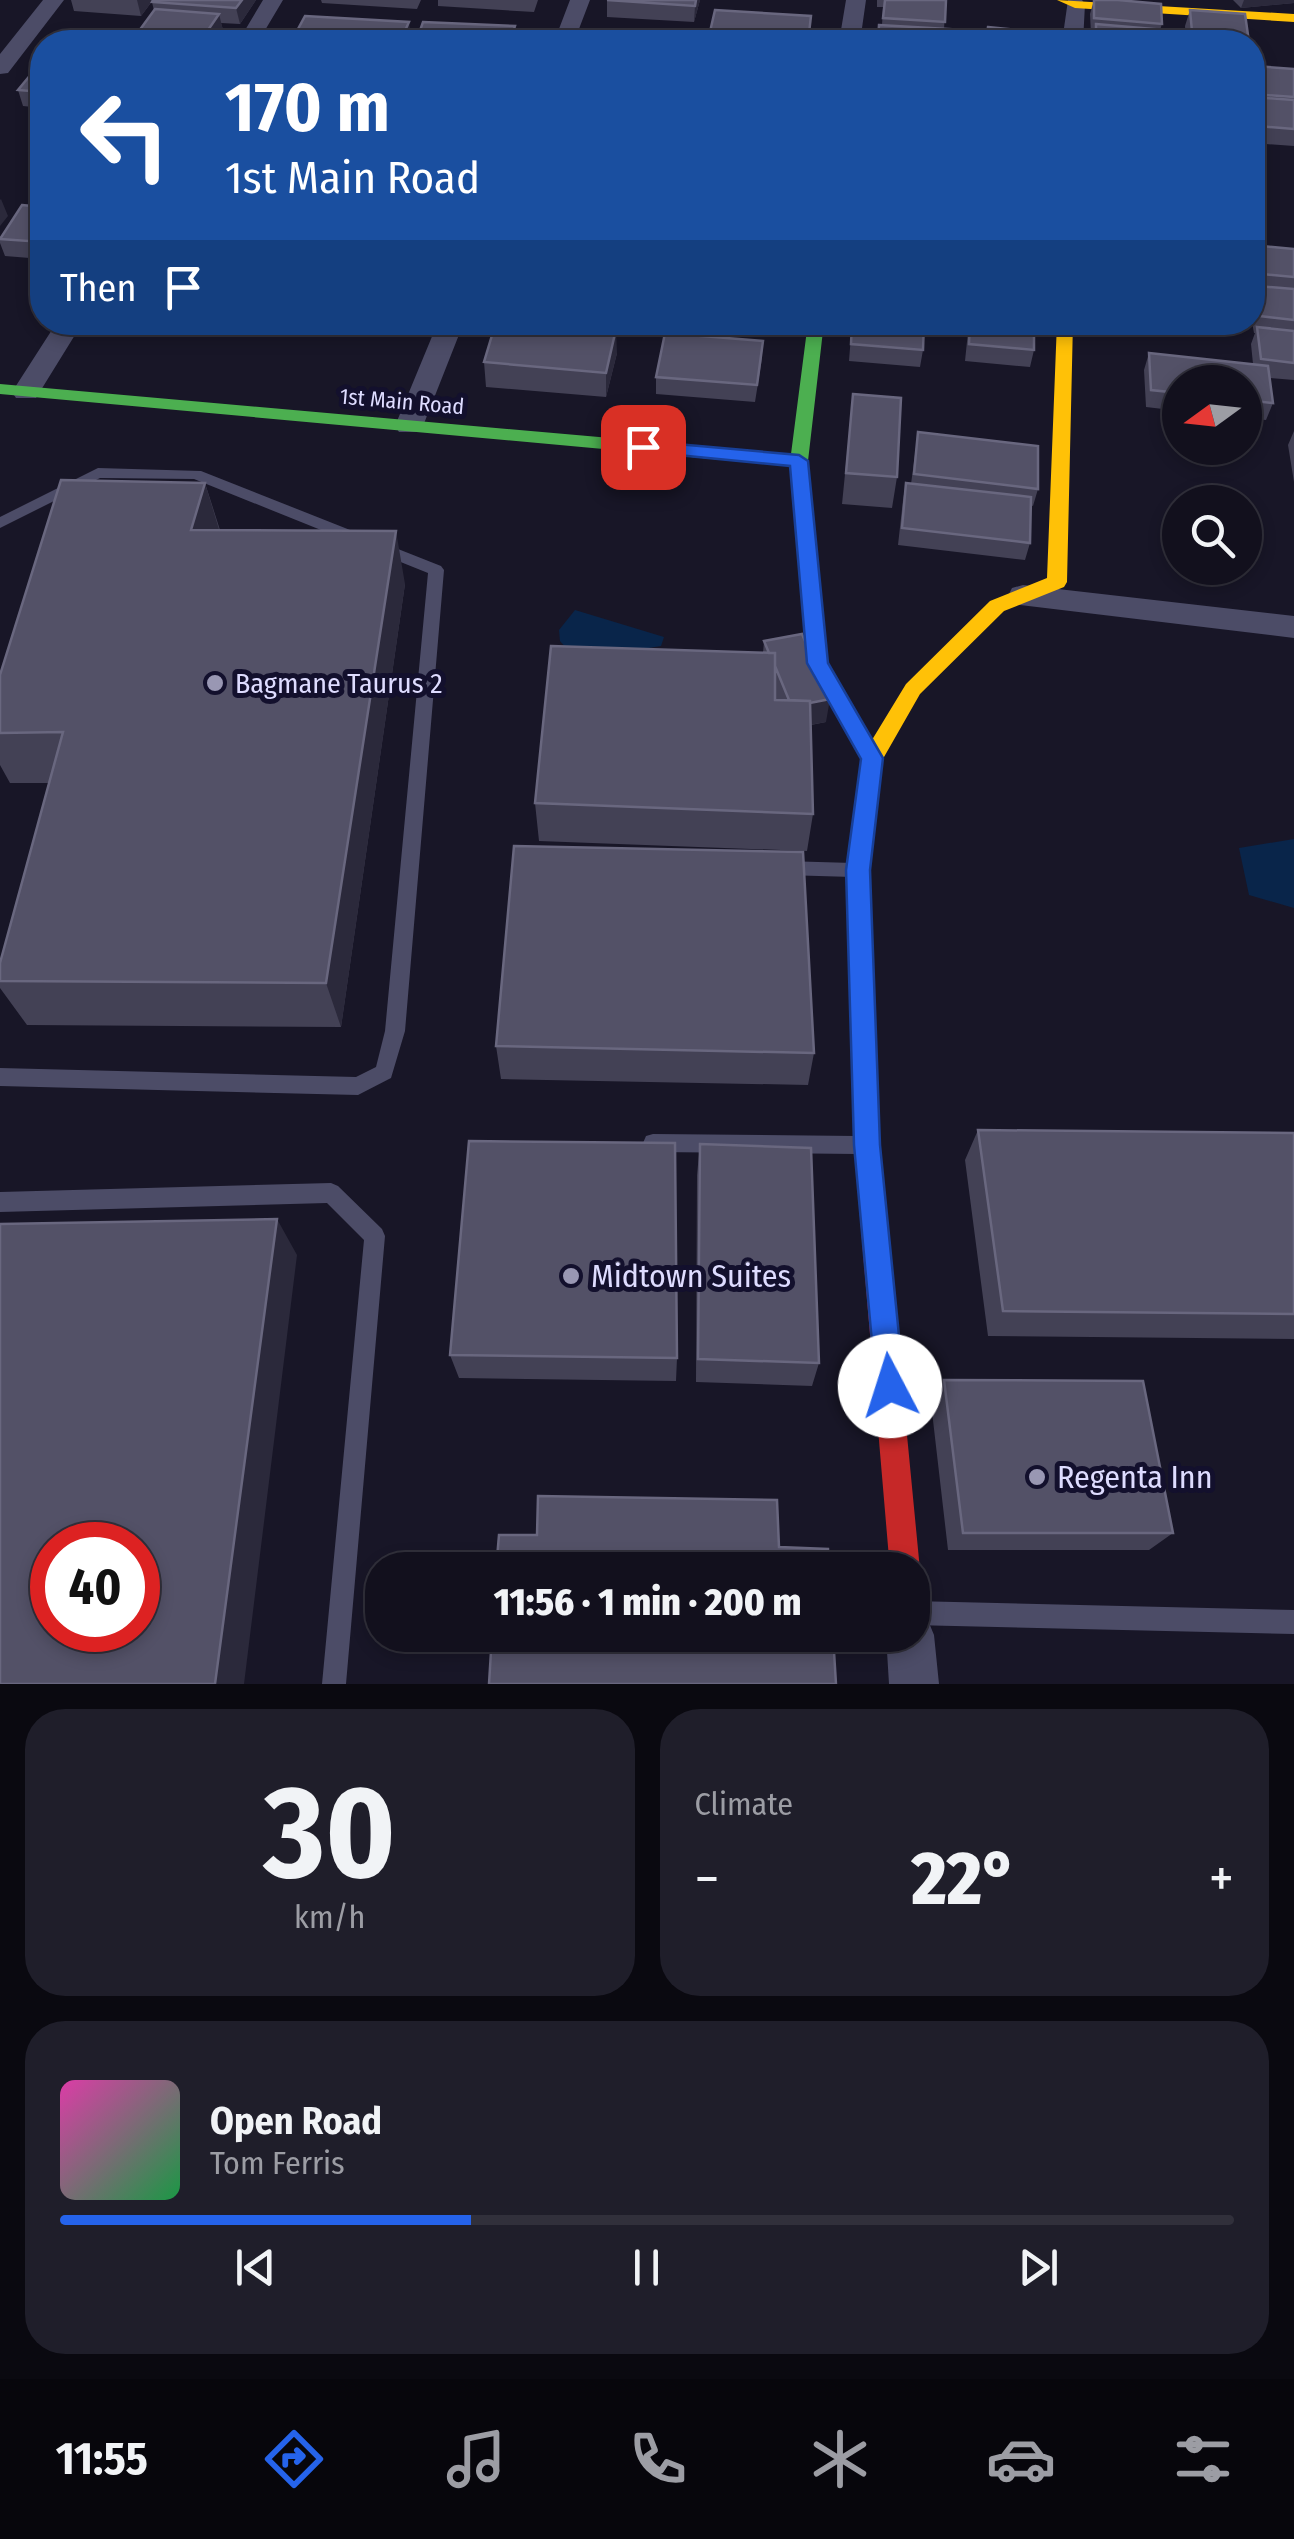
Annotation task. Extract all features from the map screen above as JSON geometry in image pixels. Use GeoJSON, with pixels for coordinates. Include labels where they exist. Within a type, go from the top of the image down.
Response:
{"type":"FeatureCollection","features":[{"type":"Feature","properties":{"kind":"street"},"geometry":{"type":"LineString","coordinates":[[30,30],[54,0]]}},
{"type":"Feature","properties":{"kind":"street"},"geometry":{"type":"LineString","coordinates":[[255,30],[273,0]]}},
{"type":"Feature","properties":{"kind":"street"},"geometry":{"type":"LineString","coordinates":[[569,30],[580,0]]}},
{"type":"Feature","properties":{"kind":"street"},"geometry":{"type":"LineString","coordinates":[[852,30],[856,0]]}},
{"type":"Feature","properties":{"kind":"street"},"geometry":{"type":"LineString","coordinates":[[1072,30],[1069,2],[1197,6],[1294,18]]}},
{"type":"Feature","properties":{"kind":"street"},"geometry":{"type":"LineString","coordinates":[[0,68],[30,30]]}},
{"type":"Feature","properties":{"kind":"street"},"geometry":{"type":"LineString","coordinates":[[13,390],[59,335]]}},
{"type":"Feature","properties":{"kind":"street"},"geometry":{"type":"LineString","coordinates":[[409,426],[446,335]]}},
{"type":"Feature","properties":{"kind":"street"},"geometry":{"type":"LineString","coordinates":[[814,335],[799,461],[818,663],[872,758]]}},
{"type":"Feature","properties":{"kind":"street"},"geometry":{"type":"LineString","coordinates":[[903,1552],[867,1145],[858,870],[872,758],[913,689],[997,606],[1057,582],[1065,335]]}},
{"type":"Feature","properties":{"kind":"street","name":"1st Main Road"},"geometry":{"type":"LineString","coordinates":[[13,390],[799,461]]}},
{"type":"Feature","properties":{"kind":"street"},"geometry":{"type":"LineString","coordinates":[[1023,596],[1294,627]]}},
{"type":"Feature","properties":{"kind":"street"},"geometry":{"type":"LineString","coordinates":[[911,1652],[914,1684]]}},
{"type":"Feature","properties":{"kind":"lane"},"geometry":{"type":"LineString","coordinates":[[0,523],[98,473],[196,474],[436,570],[396,1031],[384,1072],[358,1086],[0,1077]]}},
{"type":"Feature","properties":{"kind":"lane"},"geometry":{"type":"LineString","coordinates":[[758,866],[858,870]]}},
{"type":"Feature","properties":{"kind":"lane"},"geometry":{"type":"LineString","coordinates":[[632,1143],[867,1145]]}},
{"type":"Feature","properties":{"kind":"lane"},"geometry":{"type":"LineString","coordinates":[[0,1202],[331,1193],[376,1236],[334,1684]]}},
{"type":"Feature","properties":{"kind":"lane"},"geometry":{"type":"LineString","coordinates":[[930,1613],[1294,1622]]}},
{"type":"Feature","properties":{"kind":"water"},"geometry":{"type":"Polygon","coordinates":[[[575,610],[664,637],[661,646],[645,653],[568,650],[560,641],[559,630],[575,610]]]}},
{"type":"Feature","properties":{"kind":"water"},"geometry":{"type":"Polygon","coordinates":[[[1294,839],[1294,908],[1249,895],[1239,848],[1294,839]]]}},
{"type":"Feature","properties":{"kind":"building"},"geometry":{"type":"Polygon","coordinates":[[[153,0],[242,0],[236,8],[153,0]]]}},
{"type":"Feature","properties":{"kind":"building"},"geometry":{"type":"Polygon","coordinates":[[[607,0],[696,0],[695,6],[607,0]]]}},
{"type":"Feature","properties":{"kind":"building"},"geometry":{"type":"Polygon","coordinates":[[[885,0],[946,0],[945,22],[883,18],[885,0]]]}},
{"type":"Feature","properties":{"kind":"building"},"geometry":{"type":"Polygon","coordinates":[[[1094,0],[1161,4],[1162,24],[1094,18],[1094,0]]]}},
{"type":"Feature","properties":{"kind":"building"},"geometry":{"type":"Polygon","coordinates":[[[155,9],[219,14],[208,30],[140,30],[155,9]]]}},
{"type":"Feature","properties":{"kind":"building"},"geometry":{"type":"Polygon","coordinates":[[[715,10],[811,16],[809,30],[710,30],[715,10]]]}},
{"type":"Feature","properties":{"kind":"building"},"geometry":{"type":"Polygon","coordinates":[[[1190,10],[1245,14],[1247,30],[1192,30],[1190,10]]]}},
{"type":"Feature","properties":{"kind":"building"},"geometry":{"type":"Polygon","coordinates":[[[305,16],[409,22],[405,30],[297,30],[305,16]]]}},
{"type":"Feature","properties":{"kind":"building"},"geometry":{"type":"Polygon","coordinates":[[[423,22],[515,26],[514,30],[420,30],[423,22]]]}},
{"type":"Feature","properties":{"kind":"building"},"geometry":{"type":"Polygon","coordinates":[[[1096,24],[1164,30],[1096,30],[1096,24]]]}},
{"type":"Feature","properties":{"kind":"building"},"geometry":{"type":"Polygon","coordinates":[[[879,25],[964,30],[879,30],[879,25]]]}},
{"type":"Feature","properties":{"kind":"building"},"geometry":{"type":"Polygon","coordinates":[[[1265,67],[1294,69],[1294,97],[1265,95],[1265,67]]]}},
{"type":"Feature","properties":{"kind":"building"},"geometry":{"type":"Polygon","coordinates":[[[30,76],[30,91],[18,90],[30,76]]]}},
{"type":"Feature","properties":{"kind":"building"},"geometry":{"type":"Polygon","coordinates":[[[1265,98],[1294,100],[1294,129],[1265,127],[1265,98]]]}},
{"type":"Feature","properties":{"kind":"building"},"geometry":{"type":"Polygon","coordinates":[[[22,205],[30,206],[30,241],[0,239],[22,205]]]}},
{"type":"Feature","properties":{"kind":"building"},"geometry":{"type":"Polygon","coordinates":[[[1265,246],[1294,249],[1294,277],[1265,274],[1265,246]]]}},
{"type":"Feature","properties":{"kind":"building"},"geometry":{"type":"Polygon","coordinates":[[[1265,287],[1294,289],[1294,320],[1265,317],[1265,287]]]}},
{"type":"Feature","properties":{"kind":"building"},"geometry":{"type":"Polygon","coordinates":[[[1265,328],[1294,331],[1294,363],[1261,359],[1258,335],[1265,335],[1265,328]]]}},
{"type":"Feature","properties":{"kind":"building"},"geometry":{"type":"Polygon","coordinates":[[[492,335],[615,335],[606,373],[484,362],[492,335]]]}},
{"type":"Feature","properties":{"kind":"building"},"geometry":{"type":"Polygon","coordinates":[[[665,335],[763,341],[757,385],[656,377],[665,335]]]}},
{"type":"Feature","properties":{"kind":"building"},"geometry":{"type":"Polygon","coordinates":[[[851,335],[924,335],[923,350],[851,344],[851,335]]]}},
{"type":"Feature","properties":{"kind":"building"},"geometry":{"type":"Polygon","coordinates":[[[969,335],[1034,335],[1034,350],[969,344],[969,335]]]}},
{"type":"Feature","properties":{"kind":"building"},"geometry":{"type":"Polygon","coordinates":[[[1149,353],[1259,365],[1162,365],[1162,391],[1151,390],[1149,353]]]}},
{"type":"Feature","properties":{"kind":"building"},"geometry":{"type":"Polygon","coordinates":[[[1262,365],[1268,366],[1273,403],[1262,402],[1262,365]]]}},
{"type":"Feature","properties":{"kind":"building"},"geometry":{"type":"Polygon","coordinates":[[[853,394],[901,398],[897,477],[846,473],[853,394]]]}},
{"type":"Feature","properties":{"kind":"building"},"geometry":{"type":"Polygon","coordinates":[[[918,432],[1038,446],[1038,489],[914,474],[918,432]]]}},
{"type":"Feature","properties":{"kind":"building","name":"Bagmane Taurus 2"},"geometry":{"type":"Polygon","coordinates":[[[61,480],[205,483],[191,530],[396,531],[326,983],[0,981],[0,963],[63,732],[0,733],[0,675],[61,480]]]}},
{"type":"Feature","properties":{"kind":"building"},"geometry":{"type":"Polygon","coordinates":[[[906,483],[1031,497],[1030,543],[902,528],[906,483]]]}},
{"type":"Feature","properties":{"kind":"building"},"geometry":{"type":"Polygon","coordinates":[[[802,634],[830,699],[810,703],[789,700],[775,666],[775,653],[769,653],[764,641],[802,634]]]}},
{"type":"Feature","properties":{"kind":"building"},"geometry":{"type":"Polygon","coordinates":[[[551,646],[775,653],[775,700],[810,701],[813,814],[535,803],[551,646]]]}},
{"type":"Feature","properties":{"kind":"building"},"geometry":{"type":"Polygon","coordinates":[[[514,846],[803,852],[814,1053],[496,1046],[514,846]]]}},
{"type":"Feature","properties":{"kind":"building"},"geometry":{"type":"Polygon","coordinates":[[[978,1130],[1294,1133],[1294,1314],[1003,1311],[978,1130]]]}},
{"type":"Feature","properties":{"kind":"building","name":"Midtown Suites"},"geometry":{"type":"Polygon","coordinates":[[[469,1141],[675,1143],[677,1358],[450,1355],[469,1141]]]}},
{"type":"Feature","properties":{"kind":"building"},"geometry":{"type":"Polygon","coordinates":[[[700,1144],[811,1148],[819,1363],[698,1359],[700,1144]]]}},
{"type":"Feature","properties":{"kind":"building"},"geometry":{"type":"Polygon","coordinates":[[[277,1219],[215,1684],[0,1684],[0,1224],[277,1219]]]}},
{"type":"Feature","properties":{"kind":"building","name":"Regenta Inn"},"geometry":{"type":"Polygon","coordinates":[[[944,1380],[1143,1381],[1173,1533],[963,1533],[944,1380]]]}},
{"type":"Feature","properties":{"kind":"building"},"geometry":{"type":"Polygon","coordinates":[[[538,1496],[777,1500],[779,1547],[828,1552],[498,1552],[499,1535],[537,1535],[538,1496]]]}},
{"type":"Feature","properties":{"kind":"building"},"geometry":{"type":"Polygon","coordinates":[[[491,1652],[834,1652],[836,1684],[489,1684],[491,1652]]]}},
{"type":"Feature","properties":{"kind":"traffic: fast"},"geometry":{"type":"LineString","coordinates":[[814,335],[799,461],[818,663],[872,758],[858,870],[873,1217]]}},
{"type":"Feature","properties":{"kind":"traffic: fast"},"geometry":{"type":"LineString","coordinates":[[0,389],[799,461]]}},
{"type":"Feature","properties":{"kind":"traffic: slow"},"geometry":{"type":"LineString","coordinates":[[1064,0],[1075,4],[1294,18]]}},
{"type":"Feature","properties":{"kind":"traffic: slow"},"geometry":{"type":"LineString","coordinates":[[872,758],[913,689],[997,606],[1057,582],[1065,335]]}},
{"type":"Feature","properties":{"kind":"traffic: jam"},"geometry":{"type":"LineString","coordinates":[[873,1217],[903,1552]]}},
{"type":"Feature","properties":{"kind":"place","name":"Bagmane Taurus 2"},"geometry":{"type":"Point","coordinates":[215,683]}},
{"type":"Feature","properties":{"kind":"place","name":"Midtown Suites"},"geometry":{"type":"Point","coordinates":[571,1276]}},
{"type":"Feature","properties":{"kind":"place","name":"Regenta Inn"},"geometry":{"type":"Point","coordinates":[1037,1477]}},
{"type":"Feature","properties":{"kind":"route"},"geometry":{"type":"LineString","coordinates":[[643,447],[799,461],[818,663],[872,758],[858,870],[867,1145],[890,1386]]}}]}
